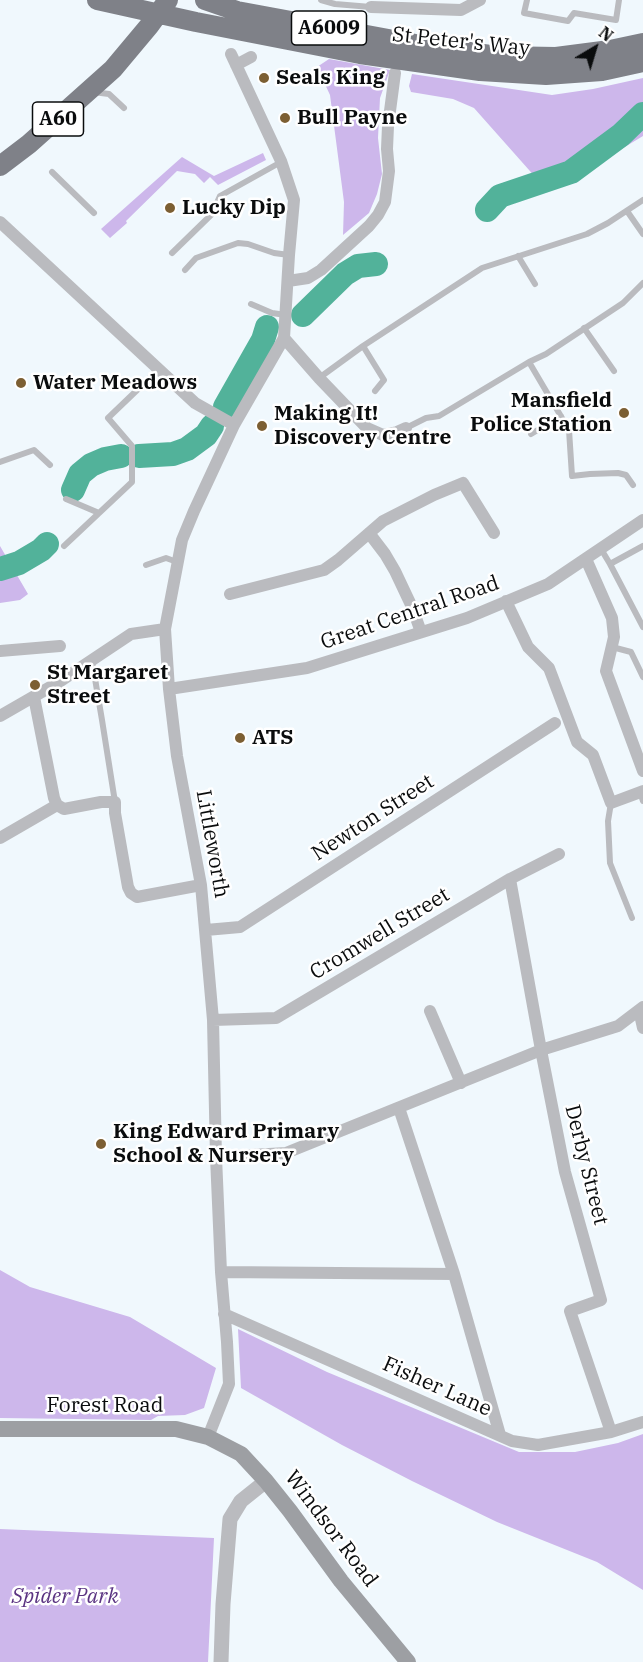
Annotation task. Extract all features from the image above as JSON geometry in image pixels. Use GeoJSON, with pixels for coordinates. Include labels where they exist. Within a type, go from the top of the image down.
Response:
{"type":"FeatureCollection","features":[{"type":"Feature","properties":{"kind":"highway","name":"St Peter's Way"},"geometry":{"type":"LineString","coordinates":[[97,0],[163,7],[360,54],[480,71],[546,75],[602,70],[643,62]]}},
{"type":"Feature","properties":{"kind":"highway","name":"St Peter's Way"},"geometry":{"type":"LineString","coordinates":[[205,0],[237,11],[422,45],[497,56],[556,57],[643,43]]}},
{"type":"Feature","properties":{"kind":"highway","name":"A60"},"geometry":{"type":"LineString","coordinates":[[0,166],[29,144],[89,91],[112,79],[163,7]]}},
{"type":"Feature","properties":{"kind":"main road","name":"Forest Road"},"geometry":{"type":"LineString","coordinates":[[0,1429],[176,1429],[208,1437]]}},
{"type":"Feature","properties":{"kind":"main road","name":"Windsor Road"},"geometry":{"type":"LineString","coordinates":[[208,1437],[241,1454],[266,1481],[290,1510],[341,1581],[408,1662]]}},
{"type":"Feature","properties":{"kind":"street"},"geometry":{"type":"LineString","coordinates":[[371,7],[446,10],[461,9],[480,0]]}},
{"type":"Feature","properties":{"kind":"street","name":"Littleworth"},"geometry":{"type":"LineString","coordinates":[[208,1437],[229,1384],[221,1272],[213,1020],[201,885],[177,756],[165,629],[182,540],[234,425],[284,338],[294,200],[281,161],[233,60],[251,57]]}},
{"type":"Feature","properties":{"kind":"street"},"geometry":{"type":"LineString","coordinates":[[288,281],[308,278],[321,270],[369,226],[386,202],[389,171],[388,126],[395,73]]}},
{"type":"Feature","properties":{"kind":"street"},"geometry":{"type":"LineString","coordinates":[[0,222],[195,403],[234,425]]}},
{"type":"Feature","properties":{"kind":"street"},"geometry":{"type":"LineString","coordinates":[[284,338],[367,428],[383,435],[406,428]]}},
{"type":"Feature","properties":{"kind":"street"},"geometry":{"type":"LineString","coordinates":[[230,594],[324,570],[383,521],[463,483],[494,533]]}},
{"type":"Feature","properties":{"kind":"street","name":"Great Central Road"},"geometry":{"type":"LineString","coordinates":[[169,689],[307,668],[467,618],[548,584],[643,520]]}},
{"type":"Feature","properties":{"kind":"street"},"geometry":{"type":"LineString","coordinates":[[369,533],[395,571],[421,632]]}},
{"type":"Feature","properties":{"kind":"street"},"geometry":{"type":"LineString","coordinates":[[586,559],[612,618],[614,637],[606,671],[643,771]]}},
{"type":"Feature","properties":{"kind":"street"},"geometry":{"type":"LineString","coordinates":[[506,601],[528,647],[549,668],[577,742],[593,755],[611,803],[642,795]]}},
{"type":"Feature","properties":{"kind":"street"},"geometry":{"type":"LineString","coordinates":[[0,716],[59,682],[131,634],[165,629]]}},
{"type":"Feature","properties":{"kind":"street"},"geometry":{"type":"LineString","coordinates":[[0,651],[60,646]]}},
{"type":"Feature","properties":{"kind":"street"},"geometry":{"type":"LineString","coordinates":[[34,697],[57,805],[64,809],[101,802],[114,802],[128,887],[131,893],[137,897],[143,897],[201,885]]}},
{"type":"Feature","properties":{"kind":"street","name":"Newton Street"},"geometry":{"type":"LineString","coordinates":[[206,930],[240,927],[555,723]]}},
{"type":"Feature","properties":{"kind":"street"},"geometry":{"type":"LineString","coordinates":[[0,838],[57,805]]}},
{"type":"Feature","properties":{"kind":"street","name":"Cromwell Street"},"geometry":{"type":"LineString","coordinates":[[213,1020],[276,1018],[510,879],[559,854]]}},
{"type":"Feature","properties":{"kind":"street","name":"Derby Street"},"geometry":{"type":"LineString","coordinates":[[510,879],[565,1172],[602,1300],[570,1311],[612,1432]]}},
{"type":"Feature","properties":{"kind":"street"},"geometry":{"type":"LineString","coordinates":[[216,1157],[286,1153],[541,1050],[618,1026],[641,1009]]}},
{"type":"Feature","properties":{"kind":"street"},"geometry":{"type":"LineString","coordinates":[[641,1009],[643,1028]]}},
{"type":"Feature","properties":{"kind":"street"},"geometry":{"type":"LineString","coordinates":[[430,1011],[461,1083]]}},
{"type":"Feature","properties":{"kind":"street"},"geometry":{"type":"LineString","coordinates":[[399,1108],[454,1274],[500,1435]]}},
{"type":"Feature","properties":{"kind":"street"},"geometry":{"type":"LineString","coordinates":[[221,1272],[454,1274]]}},
{"type":"Feature","properties":{"kind":"street","name":"Fisher Lane"},"geometry":{"type":"LineString","coordinates":[[224,1314],[512,1441],[538,1445],[612,1432],[643,1422]]}},
{"type":"Feature","properties":{"kind":"street"},"geometry":{"type":"LineString","coordinates":[[221,1662],[230,1519],[241,1501],[266,1481]]}},
{"type":"Feature","properties":{"kind":"lane"},"geometry":{"type":"LineString","coordinates":[[321,0],[335,4],[371,7]]}},
{"type":"Feature","properties":{"kind":"lane"},"geometry":{"type":"LineString","coordinates":[[527,0],[524,13],[568,21],[574,13],[616,20],[619,0]]}},
{"type":"Feature","properties":{"kind":"lane"},"geometry":{"type":"LineString","coordinates":[[112,79],[114,97]]}},
{"type":"Feature","properties":{"kind":"lane"},"geometry":{"type":"LineString","coordinates":[[89,91],[109,94],[124,108]]}},
{"type":"Feature","properties":{"kind":"lane"},"geometry":{"type":"LineString","coordinates":[[172,253],[212,214],[220,196],[281,161]]}},
{"type":"Feature","properties":{"kind":"lane"},"geometry":{"type":"LineString","coordinates":[[52,172],[94,213]]}},
{"type":"Feature","properties":{"kind":"lane"},"geometry":{"type":"LineString","coordinates":[[319,378],[363,346],[482,268],[587,234],[643,200]]}},
{"type":"Feature","properties":{"kind":"lane"},"geometry":{"type":"LineString","coordinates":[[627,211],[643,234]]}},
{"type":"Feature","properties":{"kind":"lane"},"geometry":{"type":"LineString","coordinates":[[185,270],[195,258],[237,243],[289,255]]}},
{"type":"Feature","properties":{"kind":"lane"},"geometry":{"type":"LineString","coordinates":[[518,256],[535,284]]}},
{"type":"Feature","properties":{"kind":"lane"},"geometry":{"type":"LineString","coordinates":[[406,428],[426,418],[439,416],[546,354],[623,303],[643,283]]}},
{"type":"Feature","properties":{"kind":"lane"},"geometry":{"type":"LineString","coordinates":[[250,304],[272,313],[286,315]]}},
{"type":"Feature","properties":{"kind":"lane"},"geometry":{"type":"LineString","coordinates":[[584,328],[614,371]]}},
{"type":"Feature","properties":{"kind":"lane"},"geometry":{"type":"LineString","coordinates":[[363,346],[384,380],[375,391]]}},
{"type":"Feature","properties":{"kind":"lane"},"geometry":{"type":"LineString","coordinates":[[529,362],[569,430],[572,476],[618,473],[626,475],[633,485]]}},
{"type":"Feature","properties":{"kind":"lane"},"geometry":{"type":"LineString","coordinates":[[63,546],[132,482],[132,446],[108,418],[159,369]]}},
{"type":"Feature","properties":{"kind":"lane"},"geometry":{"type":"LineString","coordinates":[[531,434],[561,416]]}},
{"type":"Feature","properties":{"kind":"lane"},"geometry":{"type":"LineString","coordinates":[[0,462],[34,450],[50,465]]}},
{"type":"Feature","properties":{"kind":"lane"},"geometry":{"type":"LineString","coordinates":[[66,500],[99,513]]}},
{"type":"Feature","properties":{"kind":"lane"},"geometry":{"type":"LineString","coordinates":[[610,564],[643,546]]}},
{"type":"Feature","properties":{"kind":"lane"},"geometry":{"type":"LineString","coordinates":[[601,549],[643,627]]}},
{"type":"Feature","properties":{"kind":"lane"},"geometry":{"type":"LineString","coordinates":[[147,565],[166,558],[178,562]]}},
{"type":"Feature","properties":{"kind":"lane"},"geometry":{"type":"LineString","coordinates":[[612,647],[631,652],[643,677]]}},
{"type":"Feature","properties":{"kind":"lane"},"geometry":{"type":"LineString","coordinates":[[92,661],[114,802]]}},
{"type":"Feature","properties":{"kind":"lane"},"geometry":{"type":"LineString","coordinates":[[611,803],[608,821],[610,863],[632,918]]}},
{"type":"Feature","properties":{"kind":"green space"},"geometry":{"type":"Polygon","coordinates":[[[329,59],[390,70],[380,98],[378,138],[382,174],[377,194],[369,213],[343,235],[344,202],[330,95],[317,67],[329,59]]]}},
{"type":"Feature","properties":{"kind":"green space"},"geometry":{"type":"Polygon","coordinates":[[[412,74],[552,95],[643,78],[643,136],[570,180],[545,188],[474,108],[453,99],[411,92],[409,86],[412,74]]]}},
{"type":"Feature","properties":{"kind":"green space"},"geometry":{"type":"Polygon","coordinates":[[[263,153],[266,160],[218,185],[210,177],[204,183],[195,174],[177,171],[110,238],[101,229],[182,157],[214,176],[263,153]]]}},
{"type":"Feature","properties":{"kind":"green space"},"geometry":{"type":"Polygon","coordinates":[[[0,546],[28,594],[20,600],[0,603],[0,546]]]}},
{"type":"Feature","properties":{"kind":"green space"},"geometry":{"type":"Polygon","coordinates":[[[0,1270],[30,1287],[130,1317],[216,1368],[204,1408],[185,1415],[158,1416],[151,1420],[0,1418],[0,1270]]]}},
{"type":"Feature","properties":{"kind":"green space"},"geometry":{"type":"Polygon","coordinates":[[[238,1329],[327,1372],[519,1452],[575,1452],[618,1443],[643,1434],[643,1590],[597,1562],[497,1522],[412,1481],[342,1445],[241,1388],[238,1329]]]}},
{"type":"Feature","properties":{"kind":"green space","name":"Spider Park"},"geometry":{"type":"Polygon","coordinates":[[[0,1529],[214,1538],[208,1662],[0,1662],[0,1529]]]}},
{"type":"Feature","properties":{"kind":"waterway"},"geometry":{"type":"LineString","coordinates":[[487,210],[500,196],[571,172],[621,135],[643,114]]}},
{"type":"Feature","properties":{"kind":"waterway"},"geometry":{"type":"LineString","coordinates":[[303,315],[345,274],[358,266],[376,264]]}},
{"type":"Feature","properties":{"kind":"waterway"},"geometry":{"type":"LineString","coordinates":[[225,407],[263,340],[267,327]]}},
{"type":"Feature","properties":{"kind":"waterway"},"geometry":{"type":"LineString","coordinates":[[139,456],[173,454],[187,449],[206,435],[212,426]]}},
{"type":"Feature","properties":{"kind":"waterway"},"geometry":{"type":"LineString","coordinates":[[73,490],[80,474],[91,465],[121,456]]}},
{"type":"Feature","properties":{"kind":"waterway"},"geometry":{"type":"LineString","coordinates":[[0,569],[19,563],[47,544]]}},
{"type":"Feature","properties":{"kind":"place","name":"Seals King"},"geometry":{"type":"Point","coordinates":[264,78]}},
{"type":"Feature","properties":{"kind":"place","name":"Bull Payne"},"geometry":{"type":"Point","coordinates":[285,118]}},
{"type":"Feature","properties":{"kind":"place","name":"Lucky Dip"},"geometry":{"type":"Point","coordinates":[170,208]}},
{"type":"Feature","properties":{"kind":"place","name":"Water Meadows"},"geometry":{"type":"Point","coordinates":[21,383]}},
{"type":"Feature","properties":{"kind":"place","name":"Mansfield Police Station"},"geometry":{"type":"Point","coordinates":[624,413]}},
{"type":"Feature","properties":{"kind":"place","name":"Making It! Discovery Centre"},"geometry":{"type":"Point","coordinates":[262,426]}},
{"type":"Feature","properties":{"kind":"place","name":"St Margaret Street"},"geometry":{"type":"Point","coordinates":[35,685]}},
{"type":"Feature","properties":{"kind":"place","name":"ATS"},"geometry":{"type":"Point","coordinates":[240,738]}},
{"type":"Feature","properties":{"kind":"place","name":"King Edward Primary School & Nursery"},"geometry":{"type":"Point","coordinates":[101,1144]}}]}
